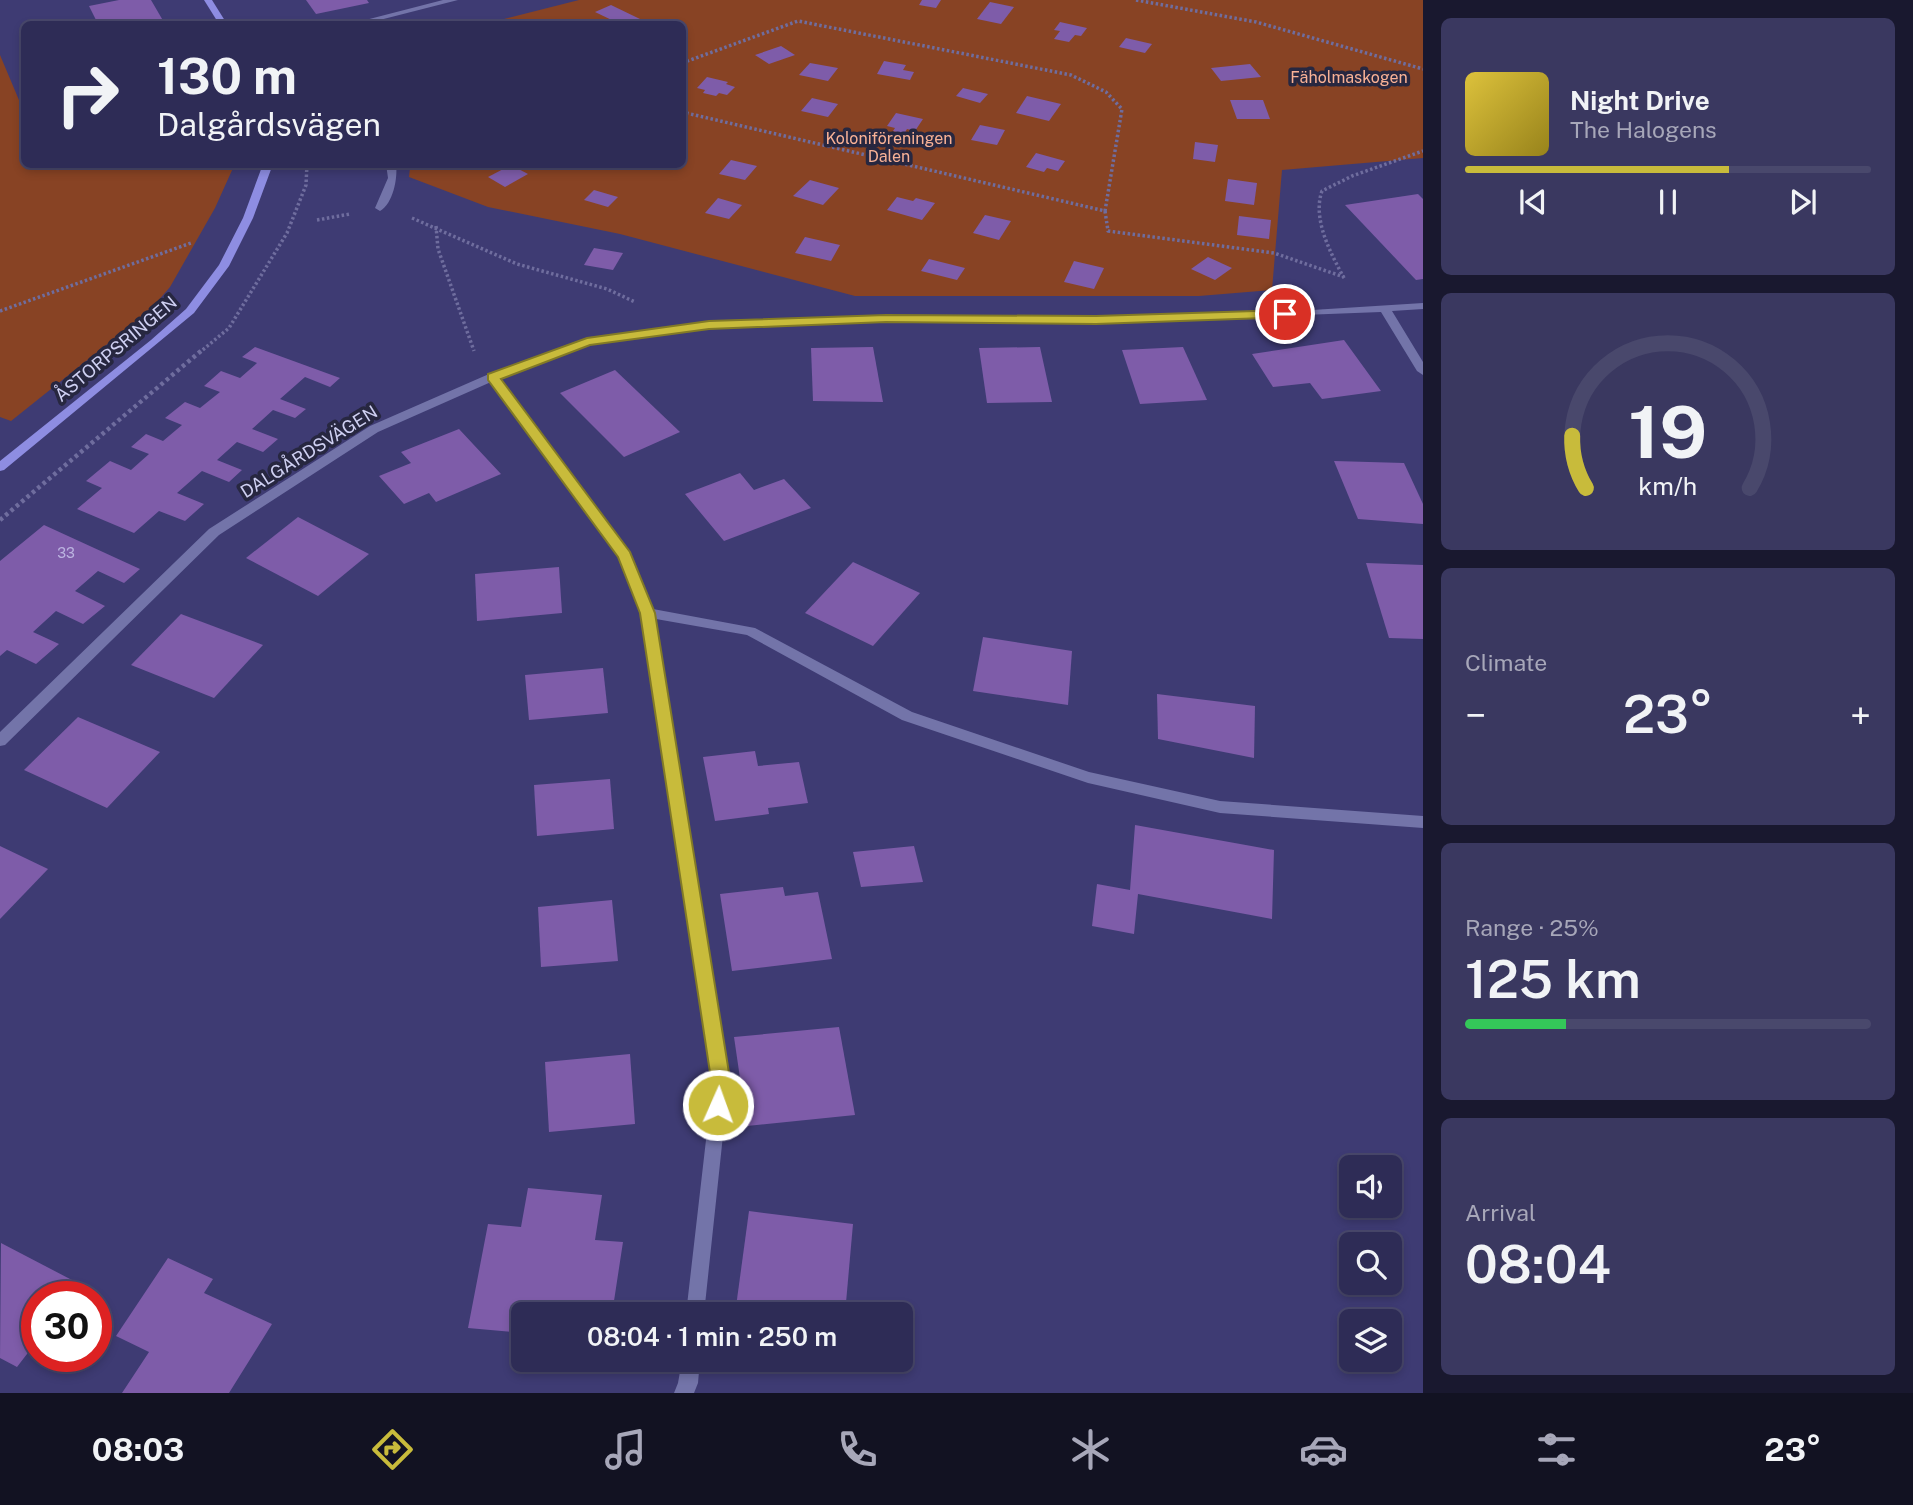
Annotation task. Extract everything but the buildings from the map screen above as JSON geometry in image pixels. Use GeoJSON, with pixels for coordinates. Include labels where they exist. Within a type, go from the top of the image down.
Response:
{"type":"FeatureCollection","features":[{"type":"Feature","properties":{"kind":"street"},"geometry":{"type":"LineString","coordinates":[[208,0],[221,21]]}},
{"type":"Feature","properties":{"kind":"street"},"geometry":{"type":"LineString","coordinates":[[367,21],[454,0]]}},
{"type":"Feature","properties":{"kind":"street","name":"ÅSTORPSRINGEN"},"geometry":{"type":"LineString","coordinates":[[0,467],[190,311],[223,266],[248,218],[267,168]]}},
{"type":"Feature","properties":{"kind":"street"},"geometry":{"type":"LineString","coordinates":[[380,208],[393,178],[392,168]]}},
{"type":"Feature","properties":{"kind":"street","name":"DALGÅRDSVÄGEN"},"geometry":{"type":"LineString","coordinates":[[0,741],[214,532],[374,429],[493,377],[587,341],[709,325],[872,319],[1096,320],[1423,306]]}},
{"type":"Feature","properties":{"kind":"street"},"geometry":{"type":"LineString","coordinates":[[1385,309],[1423,371]]}},
{"type":"Feature","properties":{"kind":"street"},"geometry":{"type":"LineString","coordinates":[[493,377],[625,556],[648,613],[721,1079],[696,1302]]}},
{"type":"Feature","properties":{"kind":"street"},"geometry":{"type":"LineString","coordinates":[[648,613],[750,631],[907,716],[1088,776],[1220,807],[1423,822]]}},
{"type":"Feature","properties":{"kind":"street"},"geometry":{"type":"LineString","coordinates":[[684,1393],[689,1372]]}},
{"type":"Feature","properties":{"kind":"path"},"geometry":{"type":"LineString","coordinates":[[1136,0],[1256,22],[1423,69]]}},
{"type":"Feature","properties":{"kind":"path"},"geometry":{"type":"LineString","coordinates":[[686,62],[798,22],[1072,75],[1099,86],[1114,97],[1122,109],[1105,211],[1108,231],[1274,253],[1344,277]]}},
{"type":"Feature","properties":{"kind":"path"},"geometry":{"type":"LineString","coordinates":[[686,113],[1105,211]]}},
{"type":"Feature","properties":{"kind":"path"},"geometry":{"type":"LineString","coordinates":[[1363,310],[1334,260],[1318,208],[1321,191],[1331,183],[1423,151]]}},
{"type":"Feature","properties":{"kind":"path"},"geometry":{"type":"LineString","coordinates":[[0,520],[229,328],[287,233],[306,185],[307,168]]}},
{"type":"Feature","properties":{"kind":"path"},"geometry":{"type":"LineString","coordinates":[[317,220],[380,208],[436,225],[519,265],[614,289],[677,329]]}},
{"type":"Feature","properties":{"kind":"path"},"geometry":{"type":"LineString","coordinates":[[436,225],[438,249],[470,345],[493,377]]}},
{"type":"Feature","properties":{"kind":"path"},"geometry":{"type":"LineString","coordinates":[[0,311],[191,243]]}},
{"type":"Feature","properties":{"kind":"green space","name":"Koloniföreningen Dalen"},"geometry":{"type":"Polygon","coordinates":[[[579,0],[1423,0],[1423,158],[1282,170],[1272,290],[1199,296],[855,296],[620,234],[488,207],[409,177],[410,168],[686,168],[686,21],[496,21],[579,0]]]}},
{"type":"Feature","properties":{"kind":"green space"},"geometry":{"type":"Polygon","coordinates":[[[0,55],[21,105],[21,168],[233,168],[215,208],[170,287],[150,310],[11,421],[0,417],[0,55]]]}},
{"type":"Feature","properties":{"kind":"route"},"geometry":{"type":"LineString","coordinates":[[718,1105],[721,1079],[648,613],[625,556],[493,377],[587,341],[709,325],[886,318],[1096,320],[1285,314]]}},
{"type":"Feature","properties":{"kind":"park label","name":"Fäholmaskogen"},"geometry":{"type":"Point","coordinates":[1349,77]}}]}
